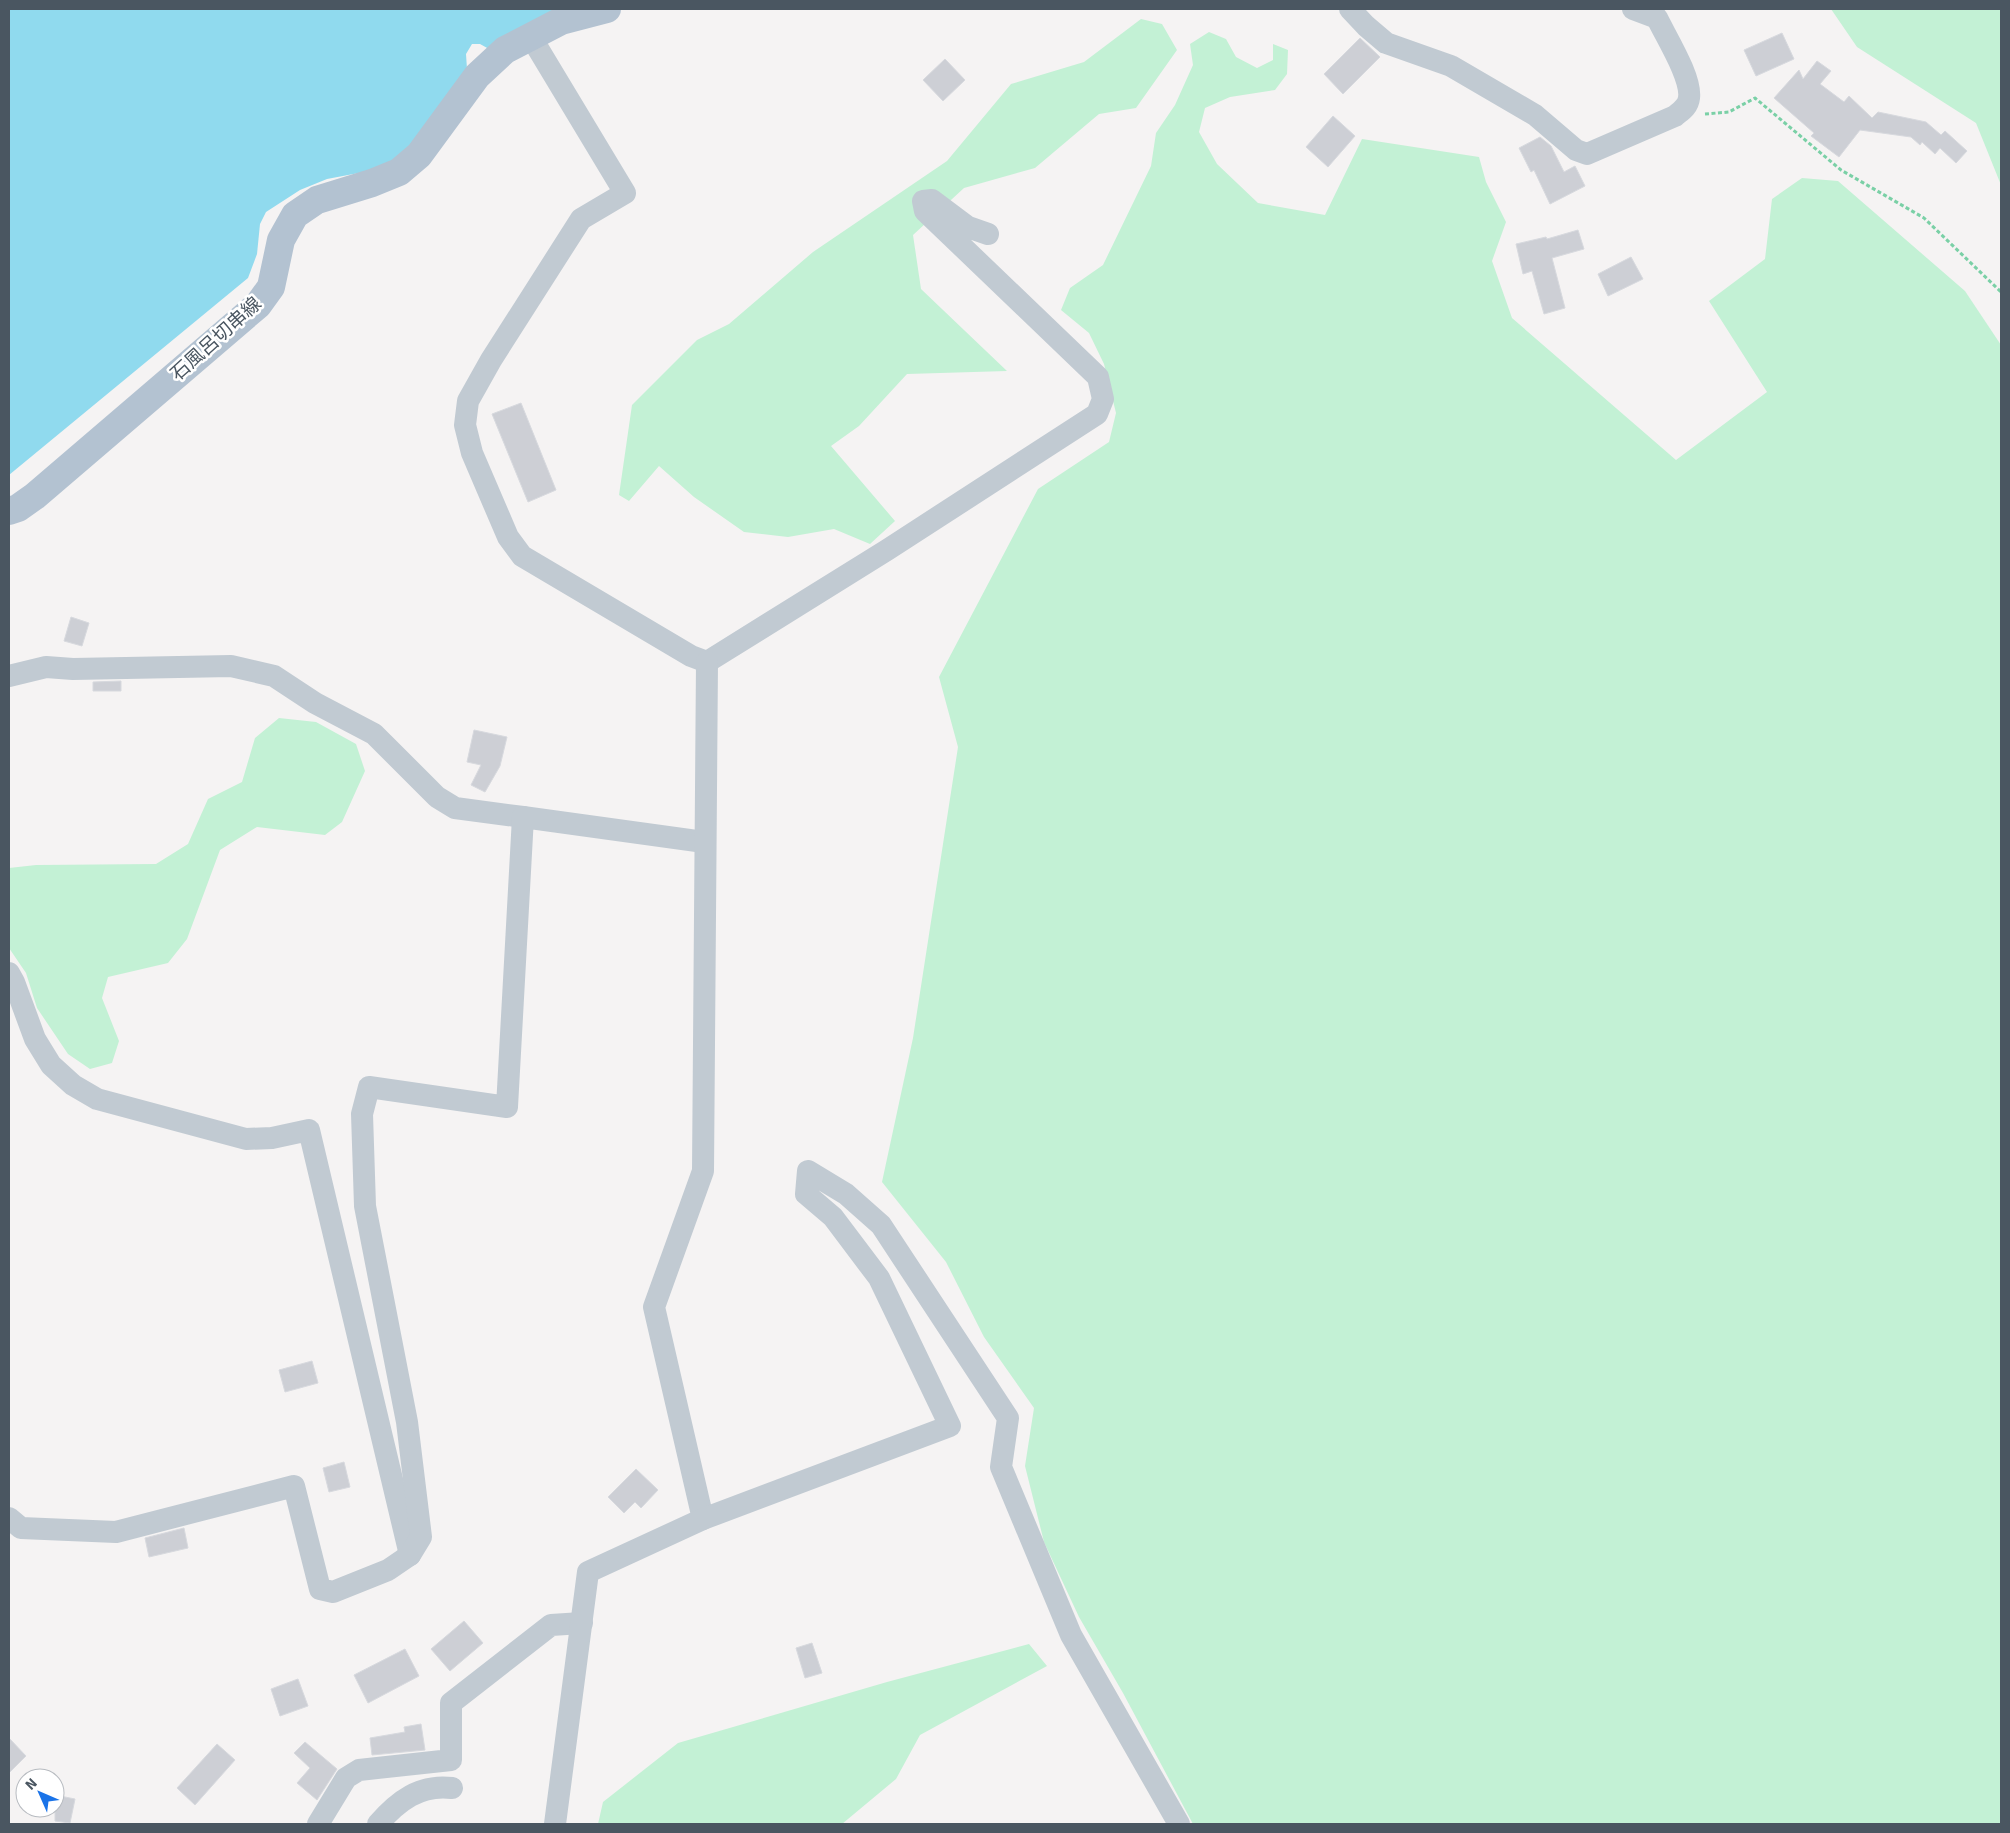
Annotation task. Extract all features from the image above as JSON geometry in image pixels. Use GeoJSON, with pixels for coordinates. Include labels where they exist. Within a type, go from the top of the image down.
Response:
{"type":"FeatureCollection","features":[{"type":"Feature","properties":{"kind":"main road","name":"石風呂切串線"},"geometry":{"type":"LineString","coordinates":[[9,511],[18,508],[35,496],[258,305],[271,287],[281,240],[295,215],[317,200],[372,183],[399,172],[419,155],[477,76],[505,50],[561,21],[607,9]]}},
{"type":"Feature","properties":{"kind":"street"},"geometry":{"type":"LineString","coordinates":[[1350,9],[1386,43],[1451,66],[1535,115],[1576,150],[1587,154],[1675,116],[1685,109],[1690,99],[1688,84],[1657,18],[1633,9]]}},
{"type":"Feature","properties":{"kind":"street"},"geometry":{"type":"LineString","coordinates":[[531,36],[625,193],[581,219],[491,360],[468,401],[465,425],[472,453],[508,537],[522,556],[682,651],[707,662]]}},
{"type":"Feature","properties":{"kind":"street"},"geometry":{"type":"LineString","coordinates":[[707,662],[887,550],[1097,414],[1103,399],[1098,377],[925,211],[923,201],[932,200],[968,227],[988,234]]}},
{"type":"Feature","properties":{"kind":"street"},"geometry":{"type":"LineString","coordinates":[[703,1519],[654,1307],[703,1171],[704,842],[707,662]]}},
{"type":"Feature","properties":{"kind":"street"},"geometry":{"type":"LineString","coordinates":[[9,676],[46,666],[73,669],[231,666],[274,676],[315,703],[374,734],[437,797],[456,808],[704,842]]}},
{"type":"Feature","properties":{"kind":"street"},"geometry":{"type":"LineString","coordinates":[[9,1518],[22,1528],[116,1532],[294,1486],[320,1589],[333,1592],[388,1570],[410,1554],[421,1537],[406,1422],[365,1206],[362,1114],[369,1087],[507,1108],[523,817]]}},
{"type":"Feature","properties":{"kind":"street"},"geometry":{"type":"LineString","coordinates":[[9,973],[36,1040],[51,1065],[73,1085],[96,1100],[246,1139],[272,1138],[310,1130],[410,1554]]}},
{"type":"Feature","properties":{"kind":"street"},"geometry":{"type":"LineString","coordinates":[[555,1824],[588,1572],[703,1519],[950,1426],[879,1278],[833,1217],[806,1194],[808,1171],[846,1194],[882,1225],[1008,1418],[1001,1467],[1067,1626],[1179,1824]]}},
{"type":"Feature","properties":{"kind":"street"},"geometry":{"type":"LineString","coordinates":[[318,1824],[346,1778],[359,1770],[451,1760],[451,1704],[551,1625],[582,1623]]}},
{"type":"Feature","properties":{"kind":"street"},"geometry":{"type":"LineString","coordinates":[[378,1824],[400,1802],[415,1792],[442,1786],[452,1788]]}},
{"type":"Feature","properties":{"kind":"path"},"geometry":{"type":"LineString","coordinates":[[1685,109],[1709,115],[1729,112],[1755,98],[1841,170],[1924,218],[2001,292]]}},
{"type":"Feature","properties":{"kind":"green space"},"geometry":{"type":"Polygon","coordinates":[[[1831,9],[2001,9],[2001,185],[1976,123],[1857,47],[1831,9]]]}},
{"type":"Feature","properties":{"kind":"green space"},"geometry":{"type":"Polygon","coordinates":[[[1141,19],[1162,24],[1177,50],[1136,108],[1099,114],[1035,168],[964,188],[913,235],[921,289],[1007,371],[907,374],[859,426],[831,446],[895,521],[870,544],[834,529],[788,537],[744,532],[694,497],[659,466],[629,501],[619,495],[632,405],[697,340],[729,324],[813,252],[947,161],[1011,84],[1084,62],[1141,19]]]}},
{"type":"Feature","properties":{"kind":"green space"},"geometry":{"type":"Polygon","coordinates":[[[1209,32],[1226,39],[1236,57],[1257,68],[1273,60],[1273,44],[1288,50],[1287,74],[1275,90],[1230,97],[1205,108],[1199,132],[1217,164],[1258,203],[1325,215],[1362,139],[1479,157],[1486,182],[1506,222],[1492,261],[1512,318],[1676,460],[1767,392],[1709,301],[1765,259],[1772,199],[1802,178],[1838,181],[1965,291],[2001,345],[2001,1824],[1193,1824],[1123,1693],[1079,1617],[1044,1542],[1025,1466],[1034,1408],[984,1337],[946,1262],[882,1182],[913,1038],[958,747],[939,677],[1038,489],[1109,442],[1116,413],[1104,364],[1089,333],[1061,310],[1070,288],[1103,265],[1151,166],[1156,133],[1175,105],[1193,65],[1190,44],[1209,32]]]}},
{"type":"Feature","properties":{"kind":"green space"},"geometry":{"type":"Polygon","coordinates":[[[279,718],[316,722],[356,744],[365,771],[342,822],[325,835],[257,827],[220,850],[187,939],[168,963],[108,977],[102,998],[119,1041],[112,1063],[90,1069],[68,1054],[37,1008],[26,973],[9,948],[9,868],[36,865],[156,864],[188,844],[208,799],[242,782],[255,738],[279,718]]]}},
{"type":"Feature","properties":{"kind":"green space"},"geometry":{"type":"Polygon","coordinates":[[[1029,1644],[1047,1666],[920,1735],[896,1779],[842,1824],[598,1824],[603,1802],[678,1743],[887,1682],[1029,1644]]]}},
{"type":"Feature","properties":{"kind":"water"},"geometry":{"type":"Polygon","coordinates":[[[9,9],[561,9],[489,49],[480,44],[472,44],[466,54],[467,69],[413,145],[394,161],[364,172],[327,179],[300,190],[266,212],[260,224],[257,254],[248,278],[9,475],[9,9]]]}},
{"type":"Feature","properties":{"kind":"building"},"geometry":{"type":"Polygon","coordinates":[[[1782,33],[1794,59],[1756,76],[1744,50],[1782,33]]]}},
{"type":"Feature","properties":{"kind":"building"},"geometry":{"type":"Polygon","coordinates":[[[1360,38],[1380,57],[1343,94],[1324,74],[1360,38]]]}},
{"type":"Feature","properties":{"kind":"building"},"geometry":{"type":"Polygon","coordinates":[[[945,59],[965,80],[943,101],[923,80],[945,59]]]}},
{"type":"Feature","properties":{"kind":"building"},"geometry":{"type":"Polygon","coordinates":[[[1817,61],[1831,71],[1820,84],[1844,102],[1849,96],[1872,118],[1878,112],[1926,122],[1941,135],[1945,131],[1967,151],[1956,163],[1940,148],[1935,154],[1922,142],[1920,145],[1911,137],[1860,130],[1839,157],[1811,136],[1814,133],[1774,98],[1799,70],[1803,79],[1817,61]]]}},
{"type":"Feature","properties":{"kind":"building"},"geometry":{"type":"Polygon","coordinates":[[[1333,116],[1355,136],[1328,167],[1306,147],[1333,116]]]}},
{"type":"Feature","properties":{"kind":"building"},"geometry":{"type":"Polygon","coordinates":[[[1540,137],[1551,146],[1564,172],[1575,166],[1585,186],[1550,204],[1534,170],[1531,172],[1519,148],[1540,137]]]}},
{"type":"Feature","properties":{"kind":"building"},"geometry":{"type":"Polygon","coordinates":[[[1578,230],[1584,249],[1552,258],[1565,308],[1544,314],[1532,271],[1523,274],[1516,244],[1546,237],[1547,239],[1578,230]]]}},
{"type":"Feature","properties":{"kind":"building"},"geometry":{"type":"Polygon","coordinates":[[[1631,257],[1643,279],[1608,296],[1598,274],[1631,257]]]}},
{"type":"Feature","properties":{"kind":"building"},"geometry":{"type":"Polygon","coordinates":[[[521,403],[556,490],[528,502],[492,414],[521,403]]]}},
{"type":"Feature","properties":{"kind":"building"},"geometry":{"type":"Polygon","coordinates":[[[71,617],[89,623],[82,646],[64,641],[71,617]]]}},
{"type":"Feature","properties":{"kind":"building"},"geometry":{"type":"Polygon","coordinates":[[[121,681],[121,691],[93,691],[93,682],[121,681]]]}},
{"type":"Feature","properties":{"kind":"building"},"geometry":{"type":"Polygon","coordinates":[[[474,730],[507,737],[500,766],[485,792],[471,785],[481,765],[467,762],[474,730]]]}},
{"type":"Feature","properties":{"kind":"building"},"geometry":{"type":"Polygon","coordinates":[[[312,1361],[318,1383],[285,1392],[279,1370],[312,1361]]]}},
{"type":"Feature","properties":{"kind":"building"},"geometry":{"type":"Polygon","coordinates":[[[344,1462],[350,1487],[329,1492],[323,1468],[344,1462]]]}},
{"type":"Feature","properties":{"kind":"building"},"geometry":{"type":"Polygon","coordinates":[[[636,1469],[658,1490],[641,1508],[635,1502],[624,1513],[608,1497],[636,1469]]]}},
{"type":"Feature","properties":{"kind":"building"},"geometry":{"type":"Polygon","coordinates":[[[184,1528],[188,1548],[149,1557],[145,1538],[184,1528]]]}},
{"type":"Feature","properties":{"kind":"building"},"geometry":{"type":"Polygon","coordinates":[[[464,1621],[483,1643],[450,1671],[431,1649],[464,1621]]]}},
{"type":"Feature","properties":{"kind":"building"},"geometry":{"type":"Polygon","coordinates":[[[812,1643],[822,1673],[805,1678],[796,1648],[812,1643]]]}},
{"type":"Feature","properties":{"kind":"building"},"geometry":{"type":"Polygon","coordinates":[[[405,1649],[419,1676],[368,1703],[354,1675],[405,1649]]]}},
{"type":"Feature","properties":{"kind":"building"},"geometry":{"type":"Polygon","coordinates":[[[298,1679],[308,1706],[280,1716],[271,1689],[298,1679]]]}},
{"type":"Feature","properties":{"kind":"building"},"geometry":{"type":"Polygon","coordinates":[[[421,1724],[425,1750],[372,1755],[370,1738],[405,1732],[404,1727],[421,1724]]]}},
{"type":"Feature","properties":{"kind":"building"},"geometry":{"type":"Polygon","coordinates":[[[9,1738],[26,1756],[9,1773],[9,1738]]]}},
{"type":"Feature","properties":{"kind":"building"},"geometry":{"type":"Polygon","coordinates":[[[305,1742],[337,1769],[317,1800],[297,1783],[310,1768],[294,1753],[305,1742]]]}},
{"type":"Feature","properties":{"kind":"building"},"geometry":{"type":"Polygon","coordinates":[[[217,1744],[235,1760],[195,1805],[177,1788],[217,1744]]]}},
{"type":"Feature","properties":{"kind":"building"},"geometry":{"type":"Polygon","coordinates":[[[65,1797],[75,1799],[70,1823],[55,1821],[55,1818],[65,1818],[65,1797]]]}}]}
